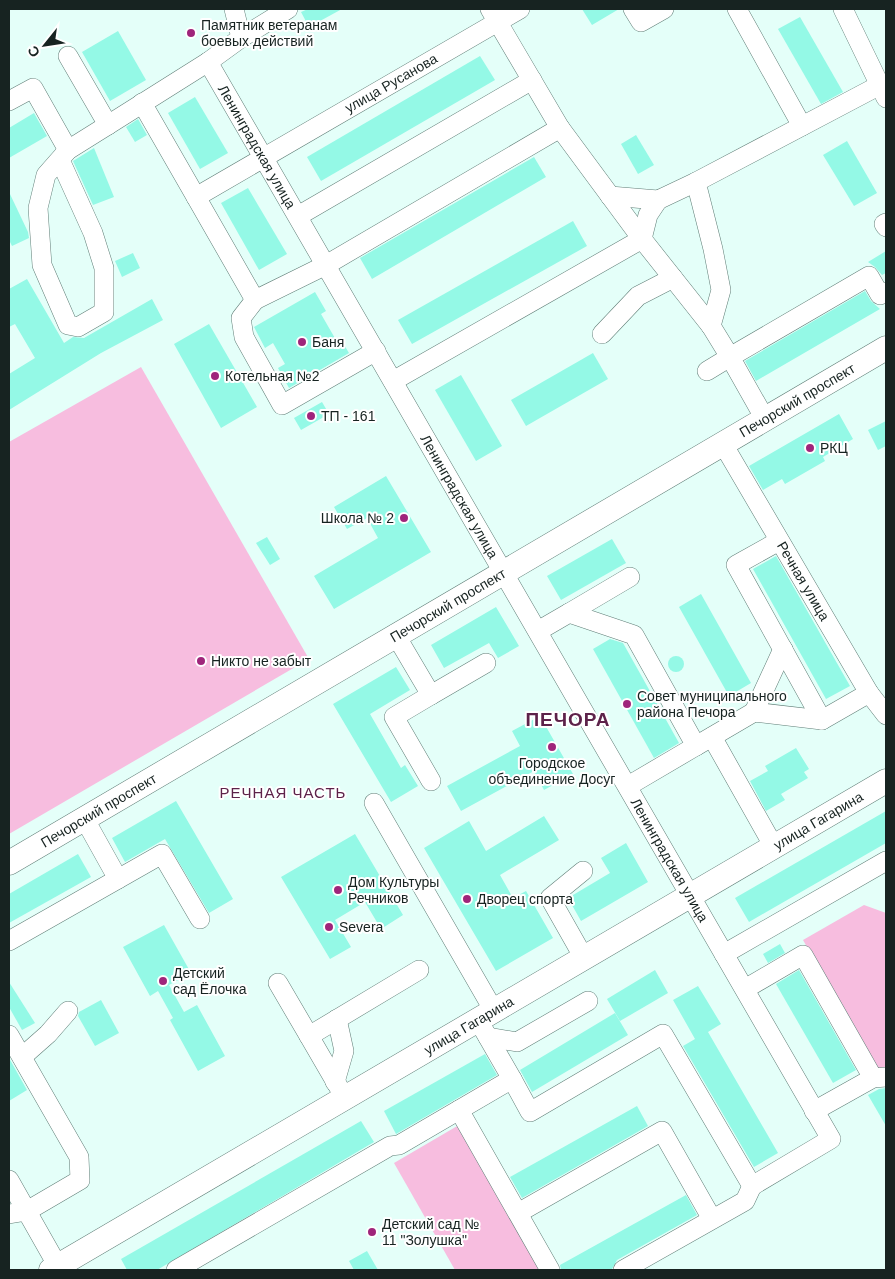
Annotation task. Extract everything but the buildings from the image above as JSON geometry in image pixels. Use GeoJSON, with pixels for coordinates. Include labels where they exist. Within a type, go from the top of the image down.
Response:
{"type":"FeatureCollection","features":[{"type":"Feature","properties":{"kind":"main road","name":"Печорский проспект"},"geometry":{"type":"LineString","coordinates":[[9,863],[395,634],[886,348]]}},
{"type":"Feature","properties":{"kind":"main road","name":"улица Гагарина"},"geometry":{"type":"LineString","coordinates":[[56,1269],[340,1090],[487,1023],[584,958],[886,780]]}},
{"type":"Feature","properties":{"kind":"street"},"geometry":{"type":"LineString","coordinates":[[234,9],[241,38]]}},
{"type":"Feature","properties":{"kind":"street"},"geometry":{"type":"LineString","coordinates":[[9,101],[33,88],[64,155],[104,268],[104,312],[78,327],[68,325],[42,265],[38,208],[46,175],[64,155],[288,9]]}},
{"type":"Feature","properties":{"kind":"street","name":"улица Русанова"},"geometry":{"type":"LineString","coordinates":[[196,197],[493,15],[520,9]]}},
{"type":"Feature","properties":{"kind":"street"},"geometry":{"type":"LineString","coordinates":[[633,9],[641,22],[664,9]]}},
{"type":"Feature","properties":{"kind":"street"},"geometry":{"type":"LineString","coordinates":[[737,9],[802,126]]}},
{"type":"Feature","properties":{"kind":"street"},"geometry":{"type":"LineString","coordinates":[[610,196],[658,200],[802,126],[883,91],[843,9]]}},
{"type":"Feature","properties":{"kind":"street"},"geometry":{"type":"LineString","coordinates":[[493,15],[560,128],[642,239],[711,326],[765,419]]}},
{"type":"Feature","properties":{"kind":"street"},"geometry":{"type":"LineString","coordinates":[[68,56],[108,125]]}},
{"type":"Feature","properties":{"kind":"street","name":"Ленинградская улица"},"geometry":{"type":"LineString","coordinates":[[208,62],[504,570],[831,1139],[752,1186]]}},
{"type":"Feature","properties":{"kind":"street"},"geometry":{"type":"LineString","coordinates":[[298,216],[532,80]]}},
{"type":"Feature","properties":{"kind":"street"},"geometry":{"type":"LineString","coordinates":[[142,103],[256,300]]}},
{"type":"Feature","properties":{"kind":"street"},"geometry":{"type":"LineString","coordinates":[[376,351],[282,405],[244,337],[241,318],[256,300],[326,265],[560,128]]}},
{"type":"Feature","properties":{"kind":"street"},"geometry":{"type":"LineString","coordinates":[[696,182],[721,290],[711,326]]}},
{"type":"Feature","properties":{"kind":"street"},"geometry":{"type":"LineString","coordinates":[[393,381],[642,239],[648,215],[658,200]]}},
{"type":"Feature","properties":{"kind":"street"},"geometry":{"type":"LineString","coordinates":[[886,223],[884,224],[886,228]]}},
{"type":"Feature","properties":{"kind":"street"},"geometry":{"type":"LineString","coordinates":[[707,371],[869,276],[880,295],[886,292]]}},
{"type":"Feature","properties":{"kind":"street"},"geometry":{"type":"LineString","coordinates":[[602,334],[638,296],[673,278]]}},
{"type":"Feature","properties":{"kind":"street","name":"Речная улица"},"geometry":{"type":"LineString","coordinates":[[723,444],[779,541],[880,704]]}},
{"type":"Feature","properties":{"kind":"street"},"geometry":{"type":"LineString","coordinates":[[779,541],[736,565],[822,720]]}},
{"type":"Feature","properties":{"kind":"street"},"geometry":{"type":"LineString","coordinates":[[538,631],[630,577]]}},
{"type":"Feature","properties":{"kind":"street"},"geometry":{"type":"LineString","coordinates":[[569,613],[634,635],[774,847]]}},
{"type":"Feature","properties":{"kind":"street"},"geometry":{"type":"LineString","coordinates":[[395,634],[431,695]]}},
{"type":"Feature","properties":{"kind":"street"},"geometry":{"type":"LineString","coordinates":[[628,786],[754,712],[783,649]]}},
{"type":"Feature","properties":{"kind":"street"},"geometry":{"type":"LineString","coordinates":[[431,781],[394,717],[486,663]]}},
{"type":"Feature","properties":{"kind":"street"},"geometry":{"type":"LineString","coordinates":[[754,712],[822,720],[880,704]]}},
{"type":"Feature","properties":{"kind":"street"},"geometry":{"type":"LineString","coordinates":[[374,803],[487,1023],[512,1079],[530,1112],[662,1034],[752,1186],[745,1201],[623,1270]]}},
{"type":"Feature","properties":{"kind":"street"},"geometry":{"type":"LineString","coordinates":[[84,818],[118,879]]}},
{"type":"Feature","properties":{"kind":"street"},"geometry":{"type":"LineString","coordinates":[[9,941],[162,854],[200,919]]}},
{"type":"Feature","properties":{"kind":"street"},"geometry":{"type":"LineString","coordinates":[[724,954],[886,861]]}},
{"type":"Feature","properties":{"kind":"street"},"geometry":{"type":"LineString","coordinates":[[583,871],[550,898],[584,958]]}},
{"type":"Feature","properties":{"kind":"street"},"geometry":{"type":"LineString","coordinates":[[744,989],[803,956],[879,1077],[814,1112]]}},
{"type":"Feature","properties":{"kind":"street"},"geometry":{"type":"LineString","coordinates":[[309,1036],[419,970]]}},
{"type":"Feature","properties":{"kind":"street"},"geometry":{"type":"LineString","coordinates":[[278,984],[340,1090]]}},
{"type":"Feature","properties":{"kind":"street"},"geometry":{"type":"LineString","coordinates":[[487,1023],[517,1042],[588,1001]]}},
{"type":"Feature","properties":{"kind":"street"},"geometry":{"type":"LineString","coordinates":[[22,1057],[48,1034],[68,1010]]}},
{"type":"Feature","properties":{"kind":"street"},"geometry":{"type":"LineString","coordinates":[[337,1019],[344,1051],[340,1090]]}},
{"type":"Feature","properties":{"kind":"street"},"geometry":{"type":"LineString","coordinates":[[9,1035],[79,1157],[80,1180],[18,1213]]}},
{"type":"Feature","properties":{"kind":"street"},"geometry":{"type":"LineString","coordinates":[[176,1270],[390,1146],[399,1145],[512,1079]]}},
{"type":"Feature","properties":{"kind":"street"},"geometry":{"type":"LineString","coordinates":[[459,1110],[550,1270]]}},
{"type":"Feature","properties":{"kind":"street"},"geometry":{"type":"LineString","coordinates":[[518,1213],[662,1131],[712,1219]]}},
{"type":"Feature","properties":{"kind":"street"},"geometry":{"type":"LineString","coordinates":[[9,1180],[18,1213],[56,1269]]}},
{"type":"Feature","properties":{"kind":"shaded area"},"geometry":{"type":"Polygon","coordinates":[[[141,367],[309,659],[9,834],[9,442],[141,367]]]}},
{"type":"Feature","properties":{"kind":"shaded area"},"geometry":{"type":"Polygon","coordinates":[[[864,905],[886,913],[886,1068],[879,1072],[803,940],[864,905]]]}},
{"type":"Feature","properties":{"kind":"shaded area"},"geometry":{"type":"Polygon","coordinates":[[[459,1125],[542,1270],[455,1270],[394,1163],[459,1125]]]}},
{"type":"Feature","properties":{"kind":"place","name":"Памятник ветеранам боевых действий"},"geometry":{"type":"Point","coordinates":[191,33]}},
{"type":"Feature","properties":{"kind":"place","name":"Баня"},"geometry":{"type":"Point","coordinates":[302,342]}},
{"type":"Feature","properties":{"kind":"place","name":"Котельная №2"},"geometry":{"type":"Point","coordinates":[215,376]}},
{"type":"Feature","properties":{"kind":"place","name":"ТП - 161"},"geometry":{"type":"Point","coordinates":[311,416]}},
{"type":"Feature","properties":{"kind":"place","name":"РКЦ"},"geometry":{"type":"Point","coordinates":[810,448]}},
{"type":"Feature","properties":{"kind":"place","name":"Школа № 2"},"geometry":{"type":"Point","coordinates":[404,518]}},
{"type":"Feature","properties":{"kind":"place","name":"Никто не забыт"},"geometry":{"type":"Point","coordinates":[201,661]}},
{"type":"Feature","properties":{"kind":"place","name":"Совет муниципального района Печора"},"geometry":{"type":"Point","coordinates":[627,704]}},
{"type":"Feature","properties":{"kind":"place","name":"Городское объединение Досуг"},"geometry":{"type":"Point","coordinates":[552,747]}},
{"type":"Feature","properties":{"kind":"place","name":"Дом Культуры Речников"},"geometry":{"type":"Point","coordinates":[338,890]}},
{"type":"Feature","properties":{"kind":"place","name":"Дворец спорта"},"geometry":{"type":"Point","coordinates":[467,899]}},
{"type":"Feature","properties":{"kind":"place","name":"Severa"},"geometry":{"type":"Point","coordinates":[329,927]}},
{"type":"Feature","properties":{"kind":"place","name":"Детский сад Ёлочка"},"geometry":{"type":"Point","coordinates":[163,981]}},
{"type":"Feature","properties":{"kind":"place","name":"Детский сад № 11 \"Золушка\""},"geometry":{"type":"Point","coordinates":[372,1232]}},
{"type":"Feature","properties":{"kind":"district","name":"ПЕЧОРА"},"geometry":{"type":"Point","coordinates":[568,719]}},
{"type":"Feature","properties":{"kind":"district","name":"РЕЧНАЯ ЧАСТЬ"},"geometry":{"type":"Point","coordinates":[283,793]}}]}
